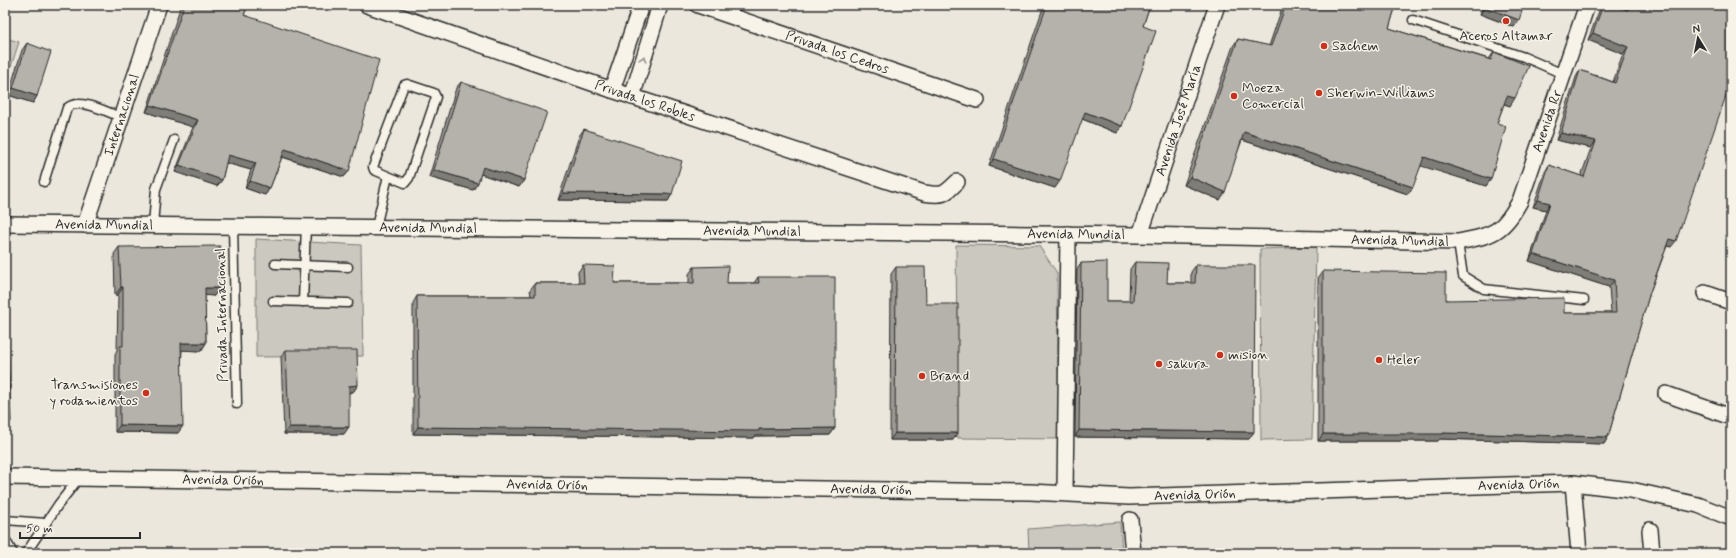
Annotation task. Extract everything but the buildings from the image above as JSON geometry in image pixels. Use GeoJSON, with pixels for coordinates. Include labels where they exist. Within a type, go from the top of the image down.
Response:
{"type":"FeatureCollection","features":[{"type":"Feature","properties":{"kind":"street","name":"Internacional"},"geometry":{"type":"LineString","coordinates":[[85,224],[159,5]]}},
{"type":"Feature","properties":{"kind":"street","name":"Privada los Robles"},"geometry":{"type":"LineString","coordinates":[[367,5],[612,90],[924,193],[936,195],[946,194],[957,182]]}},
{"type":"Feature","properties":{"kind":"street"},"geometry":{"type":"LineString","coordinates":[[612,90],[641,5]]}},
{"type":"Feature","properties":{"kind":"street"},"geometry":{"type":"LineString","coordinates":[[632,96],[660,5]]}},
{"type":"Feature","properties":{"kind":"street","name":"Privada los Cedros"},"geometry":{"type":"LineString","coordinates":[[698,5],[977,100]]}},
{"type":"Feature","properties":{"kind":"street","name":"Avenida José María"},"geometry":{"type":"LineString","coordinates":[[1140,235],[1217,5]]}},
{"type":"Feature","properties":{"kind":"street","name":"Avenida Rr"},"geometry":{"type":"LineString","coordinates":[[1497,231],[1509,220],[1520,201],[1587,5]]}},
{"type":"Feature","properties":{"kind":"street","name":"Avenida Mundial"},"geometry":{"type":"LineString","coordinates":[[5,224],[1068,234],[1458,242],[1481,238],[1497,231]]}},
{"type":"Feature","properties":{"kind":"street"},"geometry":{"type":"LineString","coordinates":[[1065,494],[1068,234]]}},
{"type":"Feature","properties":{"kind":"street"},"geometry":{"type":"LineString","coordinates":[[1706,293],[1731,302]]}},
{"type":"Feature","properties":{"kind":"street"},"geometry":{"type":"LineString","coordinates":[[1666,394],[1731,418]]}},
{"type":"Feature","properties":{"kind":"street","name":"Avenida Orión"},"geometry":{"type":"LineString","coordinates":[[5,477],[1014,491],[1129,497],[1573,483],[1631,490],[1691,504],[1731,518]]}},
{"type":"Feature","properties":{"kind":"street"},"geometry":{"type":"LineString","coordinates":[[1573,483],[1578,553]]}},
{"type":"Feature","properties":{"kind":"street"},"geometry":{"type":"LineString","coordinates":[[1130,520],[1133,553]]}},
{"type":"Feature","properties":{"kind":"street"},"geometry":{"type":"LineString","coordinates":[[1650,530],[1652,553]]}},
{"type":"Feature","properties":{"kind":"lane"},"geometry":{"type":"LineString","coordinates":[[1414,20],[1524,57],[1563,74]]}},
{"type":"Feature","properties":{"kind":"lane"},"geometry":{"type":"LineString","coordinates":[[407,84],[434,93],[436,97],[408,181],[402,182],[388,176],[374,170],[373,167],[404,86],[407,84]]}},
{"type":"Feature","properties":{"kind":"lane"},"geometry":{"type":"LineString","coordinates":[[44,182],[67,108],[71,105],[82,104],[121,117]]}},
{"type":"Feature","properties":{"kind":"lane"},"geometry":{"type":"LineString","coordinates":[[153,225],[156,189],[174,140]]}},
{"type":"Feature","properties":{"kind":"lane"},"geometry":{"type":"LineString","coordinates":[[376,227],[388,176]]}},
{"type":"Feature","properties":{"kind":"lane","name":"Privada Internacional"},"geometry":{"type":"LineString","coordinates":[[233,226],[237,404]]}},
{"type":"Feature","properties":{"kind":"lane"},"geometry":{"type":"LineString","coordinates":[[303,302],[306,226]]}},
{"type":"Feature","properties":{"kind":"lane"},"geometry":{"type":"LineString","coordinates":[[1458,242],[1462,276],[1484,289],[1584,300]]}},
{"type":"Feature","properties":{"kind":"lane"},"geometry":{"type":"LineString","coordinates":[[275,264],[348,267]]}},
{"type":"Feature","properties":{"kind":"lane"},"geometry":{"type":"LineString","coordinates":[[273,301],[348,303]]}},
{"type":"Feature","properties":{"kind":"lane"},"geometry":{"type":"LineString","coordinates":[[26,553],[80,477]]}},
{"type":"Feature","properties":{"kind":"lane"},"geometry":{"type":"LineString","coordinates":[[5,520],[46,523]]}},
{"type":"Feature","properties":{"kind":"lane"},"geometry":{"type":"LineString","coordinates":[[5,539],[14,553]]}},
{"type":"Feature","properties":{"kind":"shaded area"},"geometry":{"type":"Polygon","coordinates":[[[5,38],[19,42],[5,85],[5,38]]]}},
{"type":"Feature","properties":{"kind":"shaded area"},"geometry":{"type":"Polygon","coordinates":[[[256,239],[361,245],[363,356],[256,357],[256,239]]]}},
{"type":"Feature","properties":{"kind":"shaded area"},"geometry":{"type":"Polygon","coordinates":[[[956,245],[1039,246],[1057,273],[1059,439],[958,438],[956,245]]]}},
{"type":"Feature","properties":{"kind":"shaded area"},"geometry":{"type":"Polygon","coordinates":[[[1316,247],[1312,439],[1261,440],[1260,249],[1316,247]]]}},
{"type":"Feature","properties":{"kind":"shaded area"},"geometry":{"type":"Polygon","coordinates":[[[1120,522],[1122,553],[1029,553],[1028,529],[1120,522]]]}},
{"type":"Feature","properties":{"kind":"place","name":"Aceros Altamar"},"geometry":{"type":"Point","coordinates":[1506,21]}},
{"type":"Feature","properties":{"kind":"place","name":"Sachem"},"geometry":{"type":"Point","coordinates":[1324,46]}},
{"type":"Feature","properties":{"kind":"place","name":"Sherwin-Williams"},"geometry":{"type":"Point","coordinates":[1319,93]}},
{"type":"Feature","properties":{"kind":"place","name":"Moeza Comercial"},"geometry":{"type":"Point","coordinates":[1234,96]}},
{"type":"Feature","properties":{"kind":"place","name":"mision"},"geometry":{"type":"Point","coordinates":[1220,355]}},
{"type":"Feature","properties":{"kind":"place","name":"Heler"},"geometry":{"type":"Point","coordinates":[1379,360]}},
{"type":"Feature","properties":{"kind":"place","name":"sakura"},"geometry":{"type":"Point","coordinates":[1159,364]}},
{"type":"Feature","properties":{"kind":"place","name":"Brand"},"geometry":{"type":"Point","coordinates":[922,376]}},
{"type":"Feature","properties":{"kind":"place","name":"Transmisiones y rodamientos"},"geometry":{"type":"Point","coordinates":[146,393]}}]}
